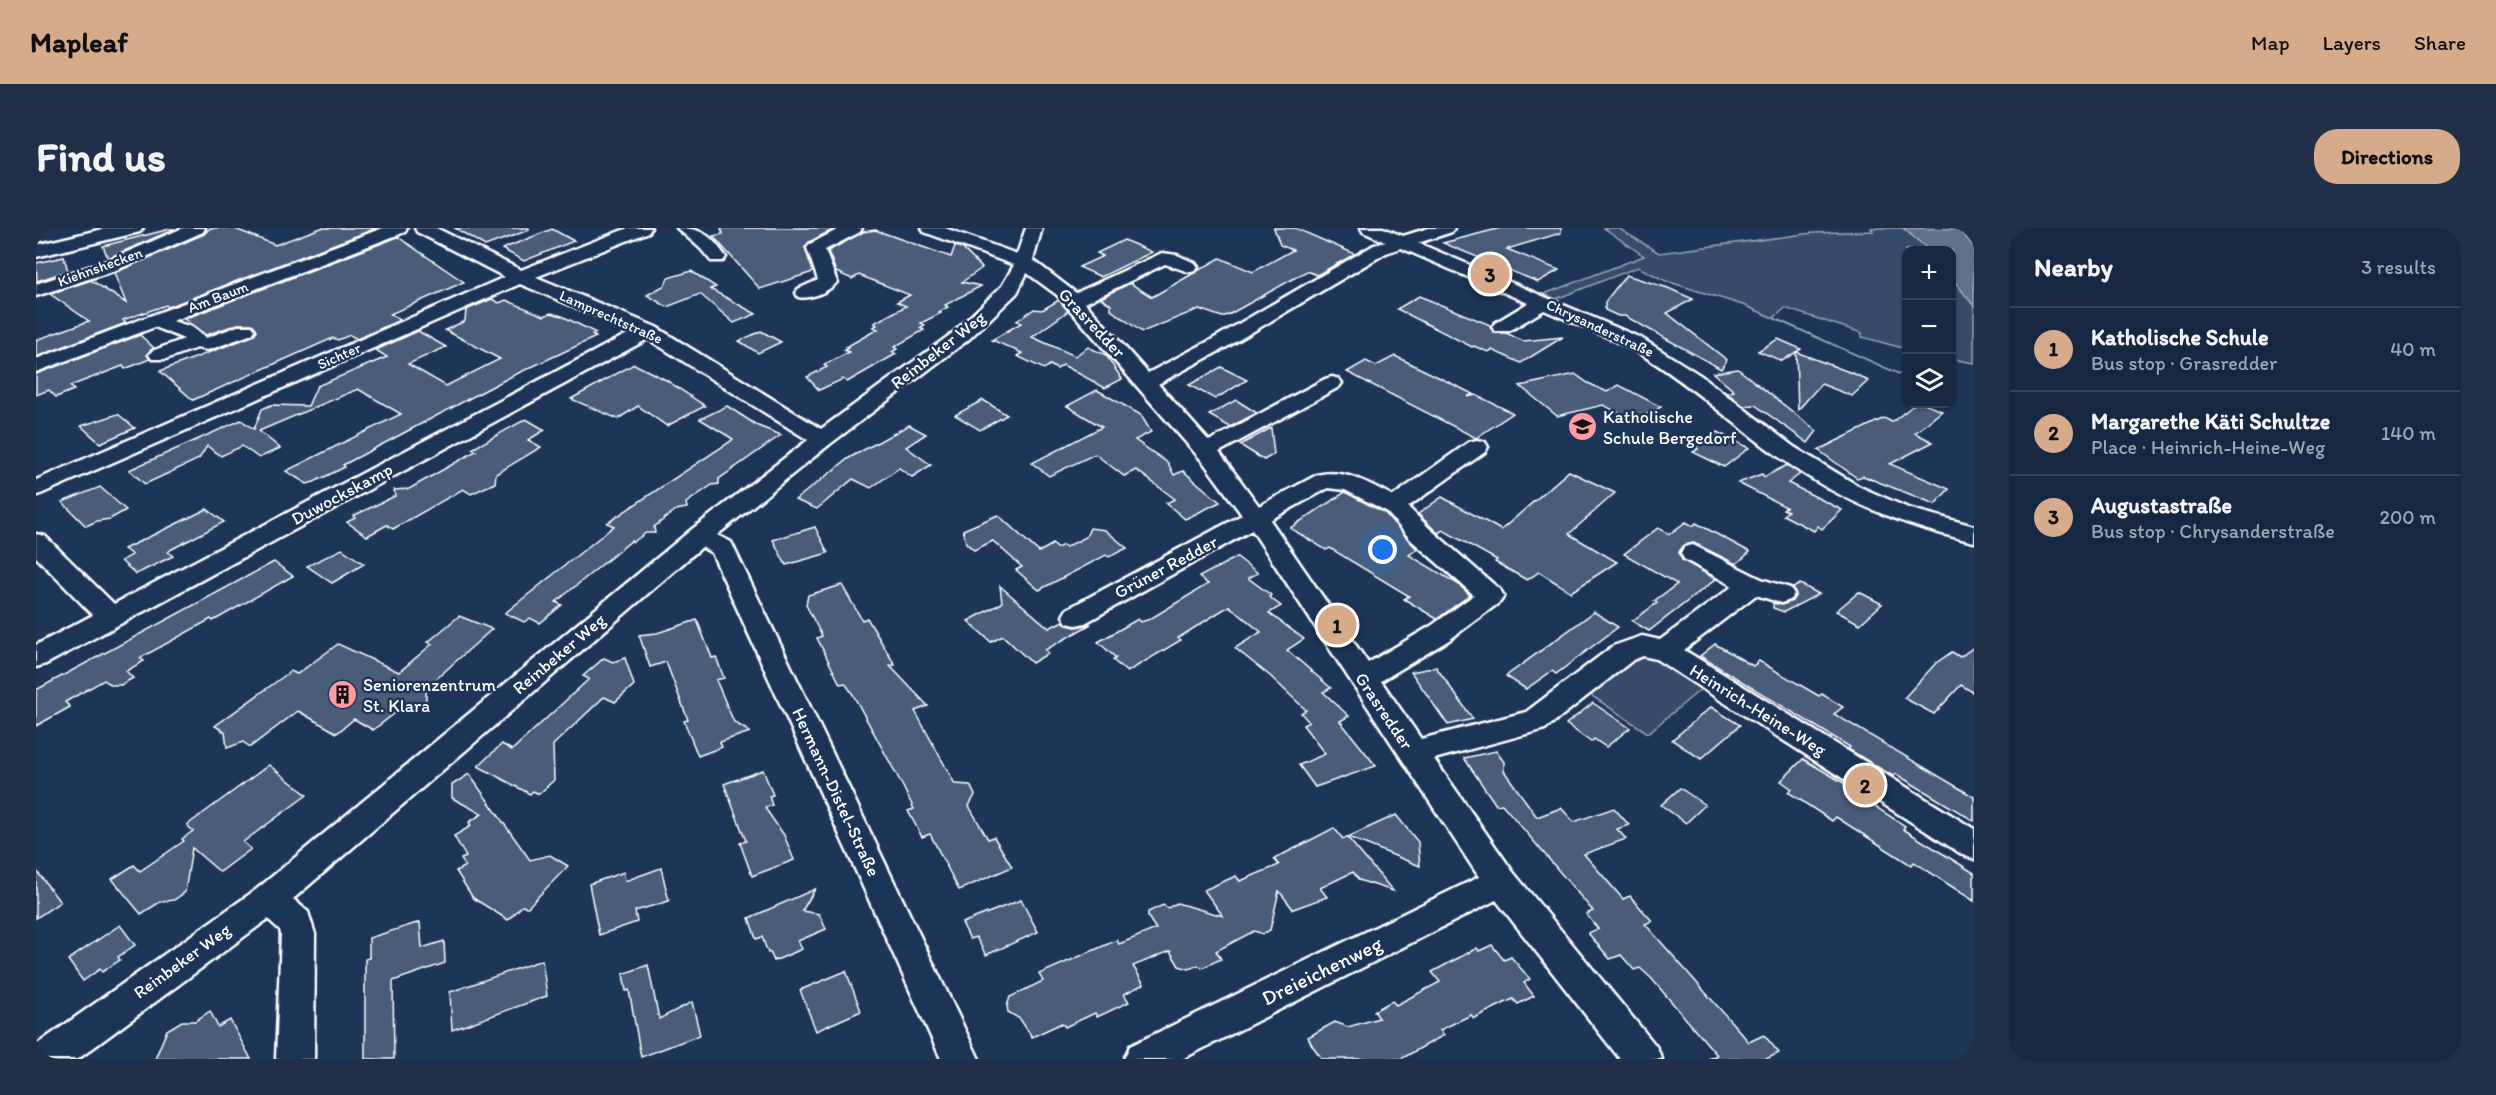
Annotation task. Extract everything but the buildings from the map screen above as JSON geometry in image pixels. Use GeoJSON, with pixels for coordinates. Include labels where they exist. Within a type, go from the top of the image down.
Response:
{"type":"FeatureCollection","features":[{"type":"Feature","properties":{"kind":"main road"},"geometry":{"type":"LineString","coordinates":[[36,251],[133,228]]}},
{"type":"Feature","properties":{"kind":"street","name":"Kiehnshecken"},"geometry":{"type":"LineString","coordinates":[[36,290],[110,266],[197,228]]}},
{"type":"Feature","properties":{"kind":"street","name":"Am Baum"},"geometry":{"type":"LineString","coordinates":[[36,366],[399,228]]}},
{"type":"Feature","properties":{"kind":"street","name":"Lamprechtstraße"},"geometry":{"type":"LineString","coordinates":[[423,228],[520,277],[649,331],[822,439]]}},
{"type":"Feature","properties":{"kind":"street","name":"Sichter"},"geometry":{"type":"LineString","coordinates":[[36,489],[520,277],[643,228]]}},
{"type":"Feature","properties":{"kind":"street"},"geometry":{"type":"LineString","coordinates":[[686,228],[706,244],[717,257]]}},
{"type":"Feature","properties":{"kind":"street"},"geometry":{"type":"LineString","coordinates":[[805,293],[828,282],[816,248],[854,228]]}},
{"type":"Feature","properties":{"kind":"street","name":"Grasredder"},"geometry":{"type":"LineString","coordinates":[[930,228],[991,252],[1024,262],[1070,296],[1205,450],[1256,518],[1412,753],[1501,882],[1643,1059]]}},
{"type":"Feature","properties":{"kind":"street","name":"Reinbeker Weg"},"geometry":{"type":"LineString","coordinates":[[47,1059],[268,899],[700,536],[822,439],[961,336],[1010,290],[1024,262],[1034,228]]}},
{"type":"Feature","properties":{"kind":"street","name":"Chrysanderstraße"},"geometry":{"type":"LineString","coordinates":[[1369,228],[1544,302],[1652,351],[1686,374],[1787,452],[1840,486],[1900,515],[1974,534]]}},
{"type":"Feature","properties":{"kind":"street"},"geometry":{"type":"LineString","coordinates":[[1146,382],[1218,344],[1380,249],[1446,228]]}},
{"type":"Feature","properties":{"kind":"street"},"geometry":{"type":"LineString","coordinates":[[1010,290],[1070,296],[1162,258],[1171,259],[1189,267]]}},
{"type":"Feature","properties":{"kind":"street"},"geometry":{"type":"LineString","coordinates":[[1502,327],[1544,302]]}},
{"type":"Feature","properties":{"kind":"street"},"geometry":{"type":"LineString","coordinates":[[157,320],[167,328],[185,331],[197,341],[207,344],[245,330]]}},
{"type":"Feature","properties":{"kind":"street","name":"Duwockskamp"},"geometry":{"type":"LineString","coordinates":[[36,657],[649,331]]}},
{"type":"Feature","properties":{"kind":"street"},"geometry":{"type":"LineString","coordinates":[[159,355],[197,341]]}},
{"type":"Feature","properties":{"kind":"street"},"geometry":{"type":"LineString","coordinates":[[1205,450],[1230,440],[1332,383]]}},
{"type":"Feature","properties":{"kind":"street"},"geometry":{"type":"LineString","coordinates":[[1363,679],[1440,633],[1491,596],[1420,534],[1394,506],[1477,447]]}},
{"type":"Feature","properties":{"kind":"street","name":"Grüner Redder"},"geometry":{"type":"LineString","coordinates":[[1076,616],[1325,480],[1351,484],[1394,506]]}},
{"type":"Feature","properties":{"kind":"street","name":"Hermann-Distel-Straße"},"geometry":{"type":"LineString","coordinates":[[700,536],[722,548],[960,1059]]}},
{"type":"Feature","properties":{"kind":"street"},"geometry":{"type":"LineString","coordinates":[[36,542],[111,617]]}},
{"type":"Feature","properties":{"kind":"street"},"geometry":{"type":"LineString","coordinates":[[1693,552],[1752,585],[1781,594]]}},
{"type":"Feature","properties":{"kind":"street","name":"Heinrich-Heine-Weg"},"geometry":{"type":"LineString","coordinates":[[1664,651],[1752,585]]}},
{"type":"Feature","properties":{"kind":"street","name":"Heinrich-Heine-Weg"},"geometry":{"type":"LineString","coordinates":[[1412,753],[1535,721],[1623,653],[1642,646],[1664,651],[1974,845]]}},
{"type":"Feature","properties":{"kind":"street","name":"Dreieichenweg"},"geometry":{"type":"LineString","coordinates":[[1143,1059],[1501,882]]}},
{"type":"Feature","properties":{"kind":"street"},"geometry":{"type":"LineString","coordinates":[[268,899],[296,923],[298,934],[295,1059]]}},
{"type":"Feature","properties":{"kind":"shaded area"},"geometry":{"type":"Polygon","coordinates":[[[1604,228],[1618,228],[1659,253],[1813,233],[1903,228],[1924,246],[1902,246],[1902,348],[1862,337],[1862,333],[1785,308],[1774,318],[1902,375],[1746,306],[1666,281],[1638,267],[1556,299],[1544,294],[1644,256],[1604,228]]]}},
{"type":"Feature","properties":{"kind":"shaded area"},"geometry":{"type":"Polygon","coordinates":[[[1903,228],[1959,229],[1974,247],[1974,306],[1956,283],[1956,246],[1924,246],[1903,228]]]}},
{"type":"Feature","properties":{"kind":"shaded area"},"geometry":{"type":"Polygon","coordinates":[[[1956,283],[1974,306],[1974,363],[1956,360],[1956,283]]]}},
{"type":"Feature","properties":{"kind":"shaded area"},"geometry":{"type":"Polygon","coordinates":[[[1650,656],[1706,685],[1648,733],[1586,692],[1629,661],[1650,656]]]}},
{"type":"Feature","properties":{"kind":"place","name":"Augustastraße"},"geometry":{"type":"Point","coordinates":[1490,274]}},
{"type":"Feature","properties":{"kind":"place","name":"Katholische Schule Bergedorf"},"geometry":{"type":"Point","coordinates":[1582,427]}},
{"type":"Feature","properties":{"kind":"place","name":"Katholische Schule"},"geometry":{"type":"Point","coordinates":[1337,625]}},
{"type":"Feature","properties":{"kind":"place","name":"Seniorenzentrum St. Klara"},"geometry":{"type":"Point","coordinates":[342,695]}},
{"type":"Feature","properties":{"kind":"place","name":"Margarethe Käti Schultze"},"geometry":{"type":"Point","coordinates":[1865,785]}}]}
